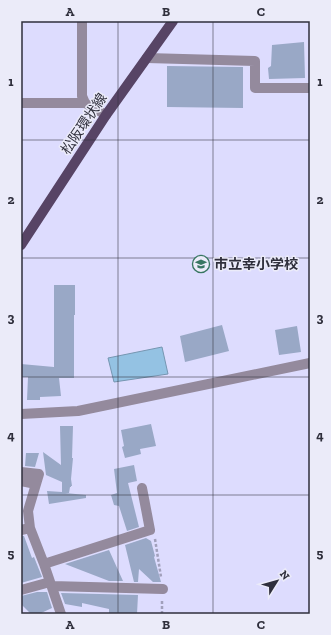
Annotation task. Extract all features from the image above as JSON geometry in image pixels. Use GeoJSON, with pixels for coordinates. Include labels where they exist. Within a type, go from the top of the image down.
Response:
{"type":"FeatureCollection","features":[{"type":"Feature","properties":{"kind":"main road","name":"松阪環状線"},"geometry":{"type":"LineString","coordinates":[[21,245],[106,115],[172,21]]}},
{"type":"Feature","properties":{"kind":"street"},"geometry":{"type":"LineString","coordinates":[[82,21],[82,96],[85,103]]}},
{"type":"Feature","properties":{"kind":"street"},"geometry":{"type":"LineString","coordinates":[[147,58],[255,61],[255,88],[310,88]]}},
{"type":"Feature","properties":{"kind":"street"},"geometry":{"type":"LineString","coordinates":[[21,103],[85,103],[106,115]]}},
{"type":"Feature","properties":{"kind":"street"},"geometry":{"type":"LineString","coordinates":[[21,414],[78,411],[310,363]]}},
{"type":"Feature","properties":{"kind":"street"},"geometry":{"type":"LineString","coordinates":[[21,472],[39,474],[28,511],[25,529],[44,564],[61,614]]}},
{"type":"Feature","properties":{"kind":"street"},"geometry":{"type":"LineString","coordinates":[[21,481],[36,484]]}},
{"type":"Feature","properties":{"kind":"street"},"geometry":{"type":"LineString","coordinates":[[44,564],[150,530],[142,488]]}},
{"type":"Feature","properties":{"kind":"street"},"geometry":{"type":"LineString","coordinates":[[21,590],[51,584],[163,589]]}},
{"type":"Feature","properties":{"kind":"water"},"geometry":{"type":"Polygon","coordinates":[[[162,347],[168,374],[114,382],[108,358],[162,347]]]}},
{"type":"Feature","properties":{"kind":"building"},"geometry":{"type":"Polygon","coordinates":[[[304,42],[305,78],[269,79],[268,68],[271,66],[272,45],[304,42]]]}},
{"type":"Feature","properties":{"kind":"building"},"geometry":{"type":"Polygon","coordinates":[[[167,66],[243,67],[243,108],[167,107],[167,66]]]}},
{"type":"Feature","properties":{"kind":"building"},"geometry":{"type":"Polygon","coordinates":[[[54,285],[75,285],[74,378],[59,378],[61,396],[40,397],[40,400],[27,400],[28,377],[21,377],[21,364],[54,367],[54,285]]]}},
{"type":"Feature","properties":{"kind":"building"},"geometry":{"type":"Polygon","coordinates":[[[222,325],[229,351],[185,362],[180,336],[222,325]]]}},
{"type":"Feature","properties":{"kind":"building"},"geometry":{"type":"Polygon","coordinates":[[[297,326],[301,352],[279,355],[275,330],[297,326]]]}},
{"type":"Feature","properties":{"kind":"building"},"geometry":{"type":"Polygon","coordinates":[[[151,424],[156,446],[140,449],[141,454],[125,458],[122,447],[124,446],[121,430],[151,424]]]}},
{"type":"Feature","properties":{"kind":"building"},"geometry":{"type":"Polygon","coordinates":[[[60,426],[73,426],[72,486],[70,487],[69,493],[65,493],[86,495],[86,498],[49,504],[47,491],[62,492],[62,482],[46,475],[43,452],[61,465],[60,426]]]}},
{"type":"Feature","properties":{"kind":"building"},"geometry":{"type":"Polygon","coordinates":[[[26,453],[39,453],[35,467],[25,466],[26,453]]]}},
{"type":"Feature","properties":{"kind":"building"},"geometry":{"type":"Polygon","coordinates":[[[134,465],[137,481],[128,483],[139,527],[127,531],[119,506],[114,505],[111,495],[117,493],[114,469],[134,465]]]}},
{"type":"Feature","properties":{"kind":"building"},"geometry":{"type":"Polygon","coordinates":[[[21,536],[24,536],[32,558],[34,557],[42,577],[21,583],[21,536]]]}},
{"type":"Feature","properties":{"kind":"building"},"geometry":{"type":"Polygon","coordinates":[[[146,538],[151,541],[161,582],[153,582],[139,569],[138,582],[134,582],[125,545],[146,538]]]}},
{"type":"Feature","properties":{"kind":"building"},"geometry":{"type":"Polygon","coordinates":[[[109,550],[123,581],[109,581],[65,564],[109,550]]]}},
{"type":"Feature","properties":{"kind":"building"},"geometry":{"type":"Polygon","coordinates":[[[37,592],[47,592],[52,608],[39,614],[31,614],[21,604],[21,596],[37,592]]]}},
{"type":"Feature","properties":{"kind":"building"},"geometry":{"type":"Polygon","coordinates":[[[61,593],[138,595],[137,614],[109,614],[109,609],[82,603],[82,607],[65,604],[61,593]]]}},
{"type":"Feature","properties":{"kind":"place","name":"市立幸小学校"},"geometry":{"type":"Point","coordinates":[201,264]}}]}
